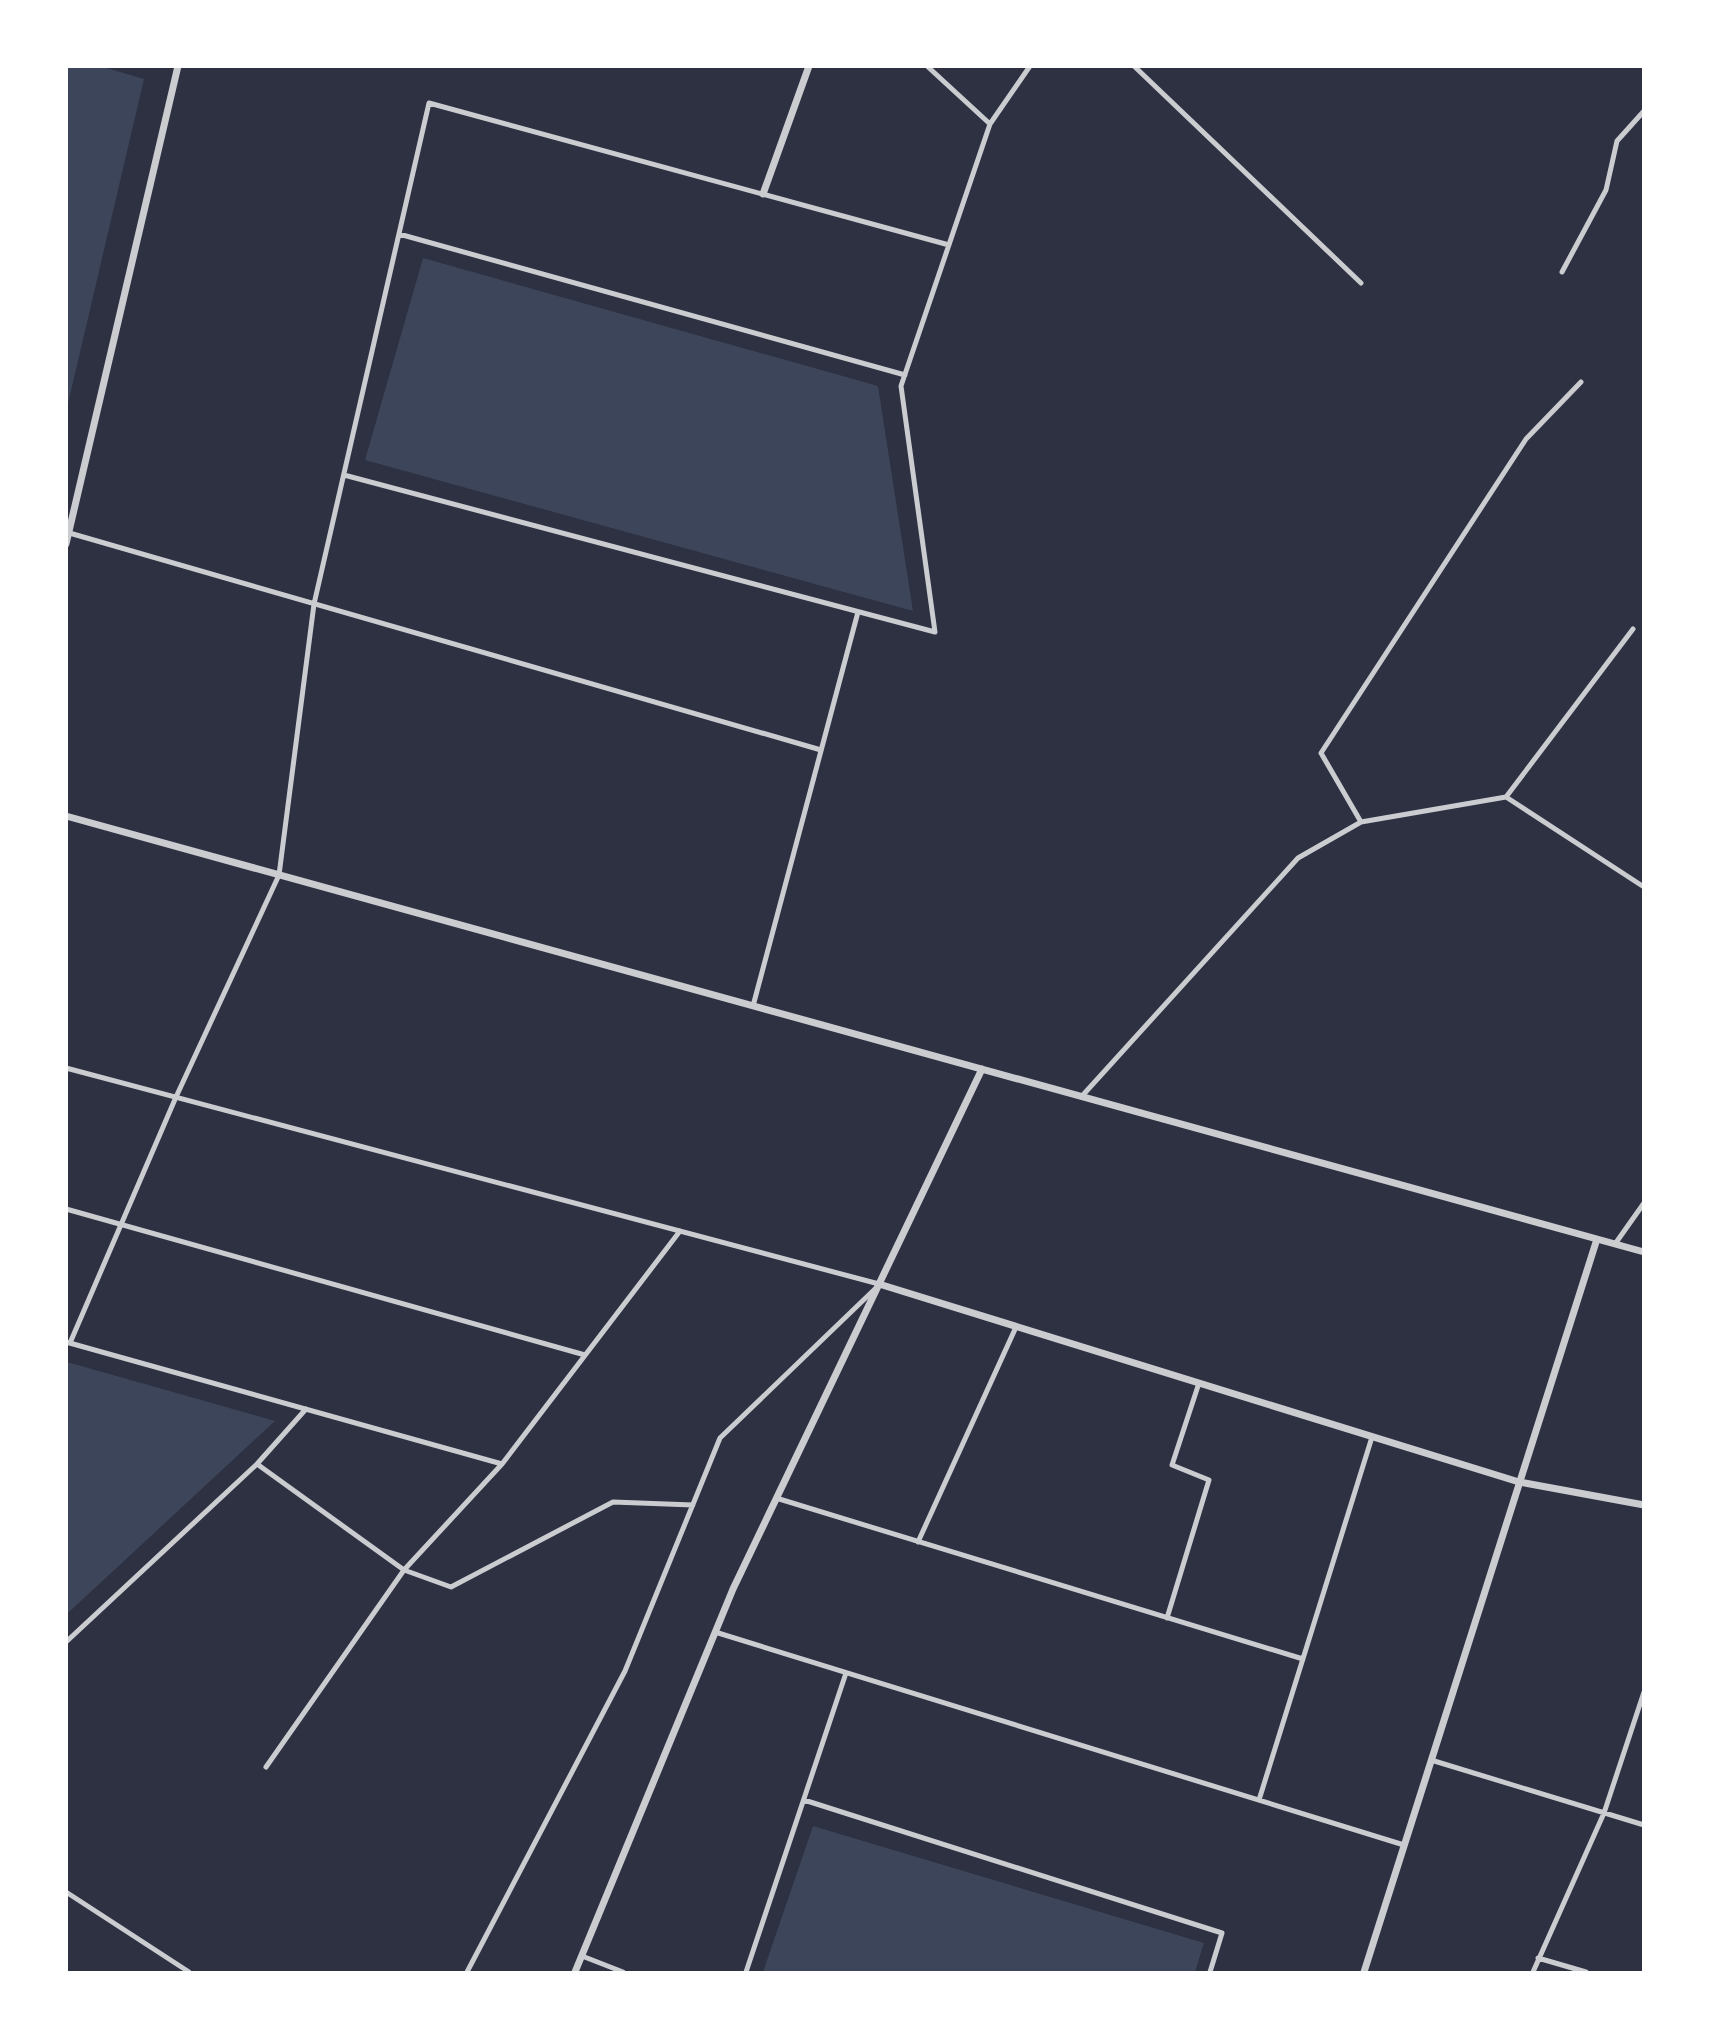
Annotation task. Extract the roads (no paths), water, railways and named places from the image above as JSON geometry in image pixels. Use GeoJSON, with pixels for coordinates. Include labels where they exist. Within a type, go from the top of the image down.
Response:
{"type":"FeatureCollection","features":[{"type":"Feature","properties":{"kind":"street"},"geometry":{"type":"LineString","coordinates":[[66,544],[178,66]]}},
{"type":"Feature","properties":{"kind":"street"},"geometry":{"type":"LineString","coordinates":[[763,194],[809,66]]}},
{"type":"Feature","properties":{"kind":"street"},"geometry":{"type":"LineString","coordinates":[[66,816],[1643,1252]]}},
{"type":"Feature","properties":{"kind":"street"},"geometry":{"type":"LineString","coordinates":[[575,1972],[715,1632],[776,1498],[982,1069]]}},
{"type":"Feature","properties":{"kind":"street"},"geometry":{"type":"LineString","coordinates":[[1364,1972],[1597,1238]]}},
{"type":"Feature","properties":{"kind":"street"},"geometry":{"type":"LineString","coordinates":[[879,1284],[1519,1482],[1643,1505]]}},
{"type":"Feature","properties":{"kind":"lane"},"geometry":{"type":"LineString","coordinates":[[927,66],[990,124]]}},
{"type":"Feature","properties":{"kind":"lane"},"geometry":{"type":"LineString","coordinates":[[344,475],[935,632],[901,386],[990,124],[1030,66]]}},
{"type":"Feature","properties":{"kind":"lane"},"geometry":{"type":"LineString","coordinates":[[1134,66],[1361,283]]}},
{"type":"Feature","properties":{"kind":"lane"},"geometry":{"type":"LineString","coordinates":[[502,1464],[68,1343],[176,1097],[279,875],[314,604],[429,103],[949,245]]}},
{"type":"Feature","properties":{"kind":"lane"},"geometry":{"type":"LineString","coordinates":[[1562,272],[1606,190],[1617,141],[1643,111]]}},
{"type":"Feature","properties":{"kind":"lane"},"geometry":{"type":"LineString","coordinates":[[399,234],[905,375]]}},
{"type":"Feature","properties":{"kind":"lane"},"geometry":{"type":"LineString","coordinates":[[1361,822],[1321,753],[1526,439],[1581,382]]}},
{"type":"Feature","properties":{"kind":"lane"},"geometry":{"type":"LineString","coordinates":[[68,532],[821,750]]}},
{"type":"Feature","properties":{"kind":"lane"},"geometry":{"type":"LineString","coordinates":[[753,1006],[858,612]]}},
{"type":"Feature","properties":{"kind":"lane"},"geometry":{"type":"LineString","coordinates":[[1506,797],[1633,629]]}},
{"type":"Feature","properties":{"kind":"lane"},"geometry":{"type":"LineString","coordinates":[[1082,1097],[1298,858],[1361,822],[1506,797],[1643,887]]}},
{"type":"Feature","properties":{"kind":"lane"},"geometry":{"type":"LineString","coordinates":[[66,1068],[879,1284]]}},
{"type":"Feature","properties":{"kind":"lane"},"geometry":{"type":"LineString","coordinates":[[1615,1244],[1643,1203]]}},
{"type":"Feature","properties":{"kind":"lane"},"geometry":{"type":"LineString","coordinates":[[66,1209],[585,1355]]}},
{"type":"Feature","properties":{"kind":"lane"},"geometry":{"type":"LineString","coordinates":[[266,1767],[404,1570],[502,1464],[680,1231]]}},
{"type":"Feature","properties":{"kind":"lane"},"geometry":{"type":"LineString","coordinates":[[467,1972],[625,1671],[720,1438],[879,1284]]}},
{"type":"Feature","properties":{"kind":"lane"},"geometry":{"type":"LineString","coordinates":[[918,1542],[1016,1327]]}},
{"type":"Feature","properties":{"kind":"lane"},"geometry":{"type":"LineString","coordinates":[[1167,1618],[1209,1480],[1172,1465],[1199,1383]]}},
{"type":"Feature","properties":{"kind":"lane"},"geometry":{"type":"LineString","coordinates":[[67,1642],[257,1464],[306,1409]]}},
{"type":"Feature","properties":{"kind":"lane"},"geometry":{"type":"LineString","coordinates":[[1259,1800],[1372,1437]]}},
{"type":"Feature","properties":{"kind":"lane"},"geometry":{"type":"LineString","coordinates":[[257,1464],[404,1570],[451,1587],[613,1502],[693,1505]]}},
{"type":"Feature","properties":{"kind":"lane"},"geometry":{"type":"LineString","coordinates":[[776,1498],[1303,1660]]}},
{"type":"Feature","properties":{"kind":"lane"},"geometry":{"type":"LineString","coordinates":[[715,1632],[1404,1845]]}},
{"type":"Feature","properties":{"kind":"lane"},"geometry":{"type":"LineString","coordinates":[[746,1972],[846,1672]]}},
{"type":"Feature","properties":{"kind":"lane"},"geometry":{"type":"LineString","coordinates":[[1534,1972],[1604,1813],[1643,1692]]}},
{"type":"Feature","properties":{"kind":"lane"},"geometry":{"type":"LineString","coordinates":[[1431,1760],[1643,1825]]}},
{"type":"Feature","properties":{"kind":"lane"},"geometry":{"type":"LineString","coordinates":[[804,1800],[1222,1933],[1210,1972]]}},
{"type":"Feature","properties":{"kind":"lane"},"geometry":{"type":"LineString","coordinates":[[66,1892],[189,1972]]}},
{"type":"Feature","properties":{"kind":"lane"},"geometry":{"type":"LineString","coordinates":[[582,1956],[623,1972]]}},
{"type":"Feature","properties":{"kind":"lane"},"geometry":{"type":"LineString","coordinates":[[1538,1958],[1586,1972]]}}]}
